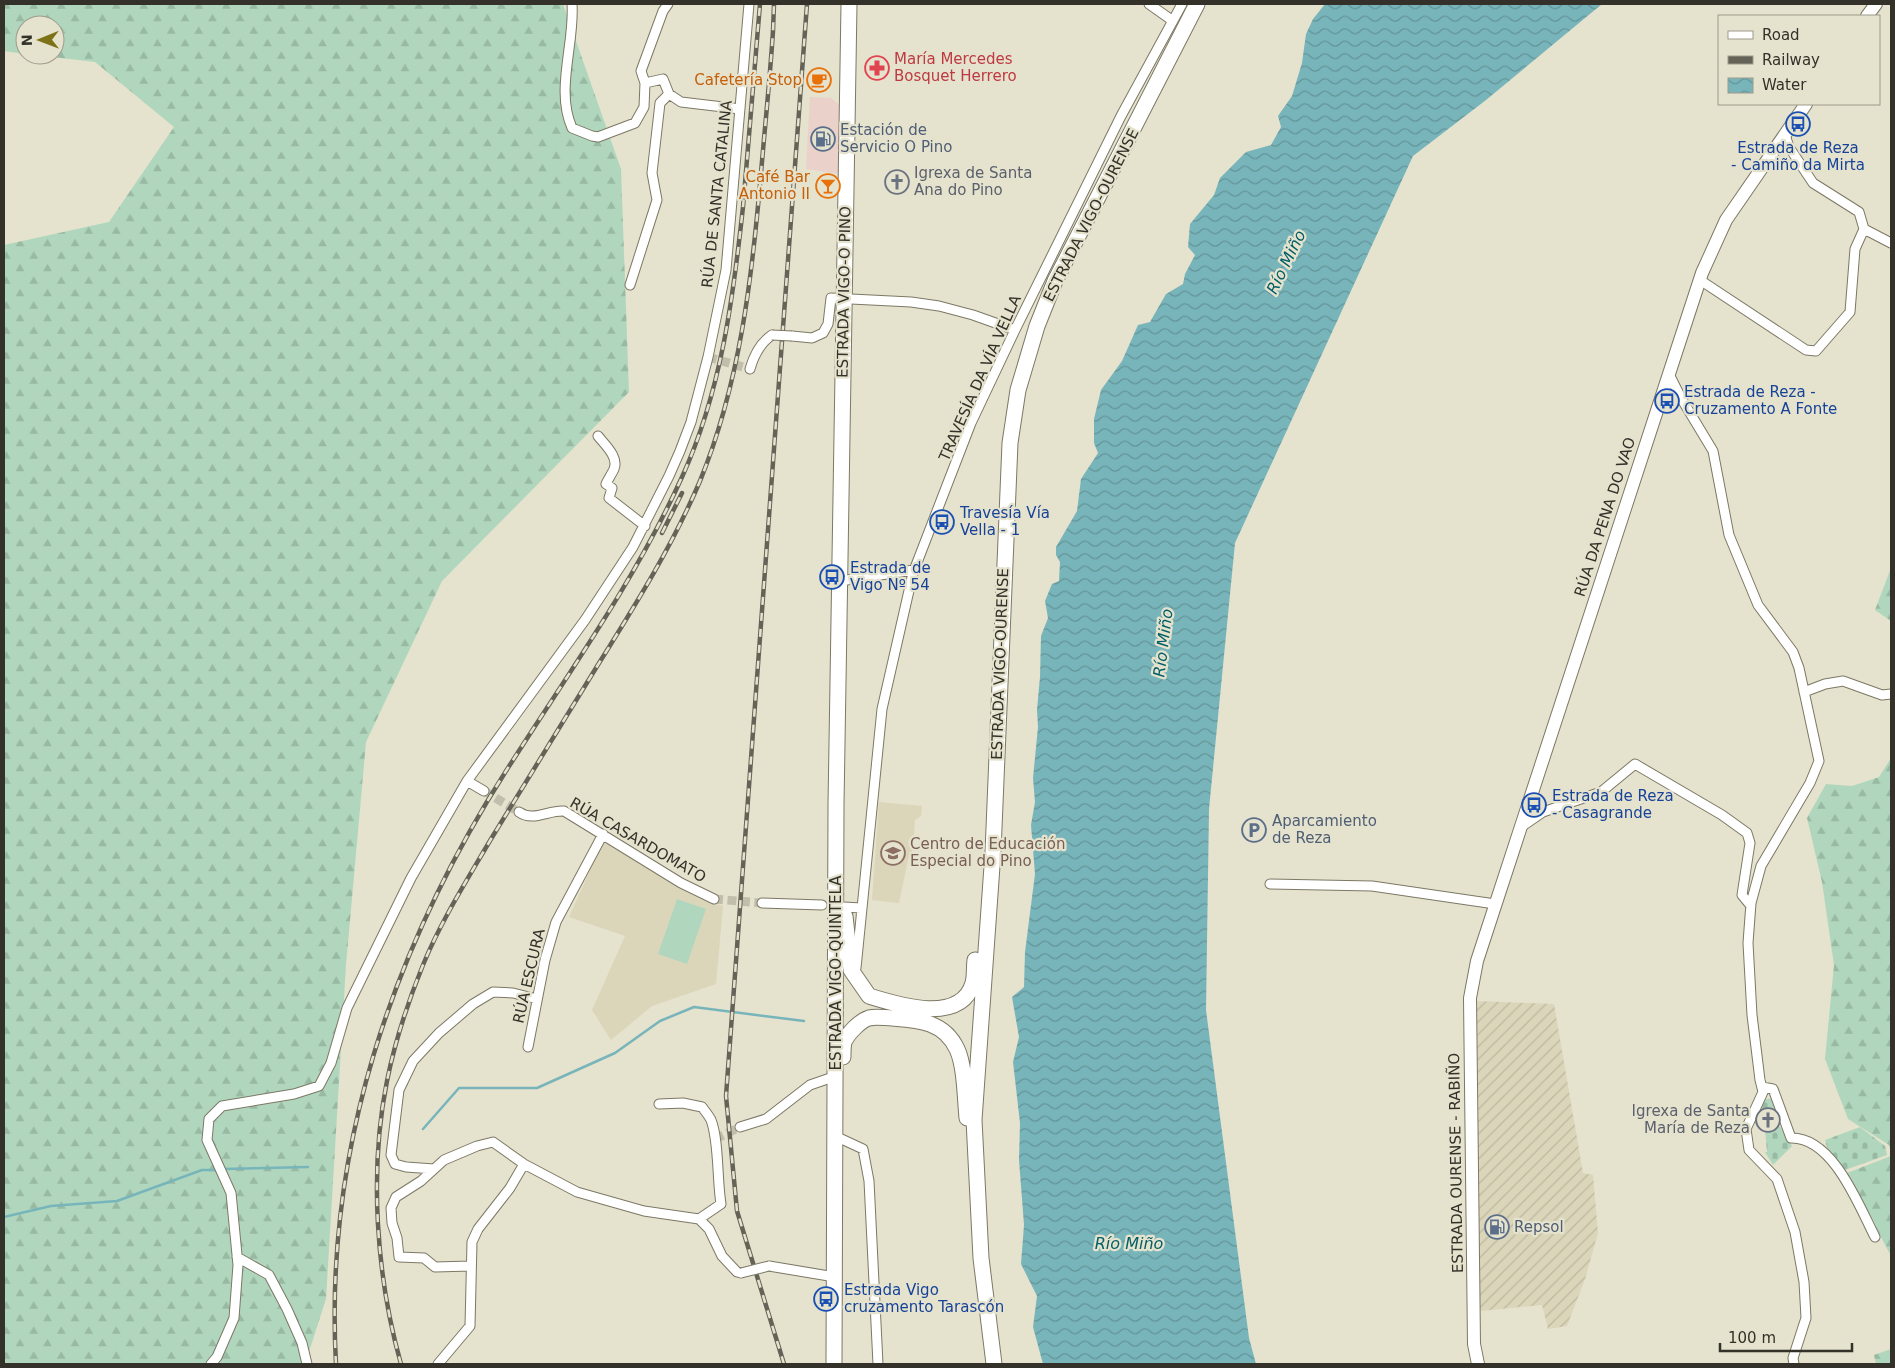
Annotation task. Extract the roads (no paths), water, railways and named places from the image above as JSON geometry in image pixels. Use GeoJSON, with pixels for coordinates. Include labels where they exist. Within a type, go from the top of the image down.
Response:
{"type":"FeatureCollection","features":[{"type":"Feature","properties":{"kind":"highway","name":"ESTRADA VIGO-O PINO"},"geometry":{"type":"LineString","coordinates":[[840,581],[849,4]]}},
{"type":"Feature","properties":{"kind":"highway","name":"ESTRADA VIGO-OURENSE"},"geometry":{"type":"LineString","coordinates":[[994,1364],[981,1258],[974,1120],[993,852],[1010,443],[1018,390],[1038,326],[1055,282],[1197,4]]}},
{"type":"Feature","properties":{"kind":"highway","name":"ESTRADA VIGO-QUINTELA"},"geometry":{"type":"LineString","coordinates":[[834,1364],[836,805],[840,581]]}},
{"type":"Feature","properties":{"kind":"highway"},"geometry":{"type":"LineString","coordinates":[[836,805],[844,907],[851,970],[855,977],[869,996],[933,1010],[953,1007],[966,996],[973,984],[998,724]]}},
{"type":"Feature","properties":{"kind":"highway"},"geometry":{"type":"LineString","coordinates":[[835,1136],[842,1117],[844,1044],[859,1024],[869,1018],[878,1017],[918,1020],[931,1023],[945,1032],[957,1049],[964,1077],[972,1190],[981,1258]]}},
{"type":"Feature","properties":{"kind":"main road"},"geometry":{"type":"LineString","coordinates":[[1868,15],[1876,4]]}},
{"type":"Feature","properties":{"kind":"main road","name":"RÚA DA PENA DO VAO"},"geometry":{"type":"LineString","coordinates":[[1477,961],[1700,280],[1726,220],[1805,105]]}},
{"type":"Feature","properties":{"kind":"main road","name":"ESTRADA OURENSE - RABIÑO"},"geometry":{"type":"LineString","coordinates":[[1477,961],[1470,998],[1474,1344],[1478,1364]]}},
{"type":"Feature","properties":{"kind":"street"},"geometry":{"type":"LineString","coordinates":[[572,4],[566,76],[569,121],[572,128],[598,137],[635,123],[644,107],[645,83],[641,71],[663,11],[668,4]]}},
{"type":"Feature","properties":{"kind":"street","name":"RÚA DE SANTA CATALINA"},"geometry":{"type":"LineString","coordinates":[[237,1256],[231,1193],[207,1140],[208,1119],[222,1106],[294,1094],[319,1086],[331,1063],[347,1008],[411,878],[467,781],[585,620],[633,547],[669,476],[691,422],[708,357],[726,270],[750,4]]}},
{"type":"Feature","properties":{"kind":"street"},"geometry":{"type":"LineString","coordinates":[[1149,4],[1173,21]]}},
{"type":"Feature","properties":{"kind":"street","name":"TRAVESÍA DA VÍA VELLA"},"geometry":{"type":"LineString","coordinates":[[855,977],[882,709],[914,570],[972,423],[1015,330],[1121,116],[1182,4]]}},
{"type":"Feature","properties":{"kind":"street"},"geometry":{"type":"LineString","coordinates":[[645,83],[662,79],[669,94],[680,102],[740,109]]}},
{"type":"Feature","properties":{"kind":"street"},"geometry":{"type":"LineString","coordinates":[[630,285],[656,200],[652,173],[660,103],[669,94]]}},
{"type":"Feature","properties":{"kind":"street"},"geometry":{"type":"LineString","coordinates":[[1700,280],[1806,350],[1816,351],[1850,312],[1855,249],[1864,229],[1859,212],[1813,182],[1789,147],[1784,135]]}},
{"type":"Feature","properties":{"kind":"street"},"geometry":{"type":"LineString","coordinates":[[1864,229],[1891,243]]}},
{"type":"Feature","properties":{"kind":"street"},"geometry":{"type":"LineString","coordinates":[[750,369],[754,357],[764,341],[772,335],[812,338],[823,334],[828,324],[831,298],[844,297],[939,306],[973,315],[1015,330]]}},
{"type":"Feature","properties":{"kind":"street"},"geometry":{"type":"LineString","coordinates":[[1669,374],[1713,451],[1729,535],[1758,605],[1793,652],[1799,668],[1819,761],[1810,783],[1761,866],[1751,906],[1748,952],[1752,1015],[1763,1092],[1746,1129],[1749,1150],[1777,1179],[1795,1232],[1804,1282],[1806,1318],[1793,1358],[1794,1364]]}},
{"type":"Feature","properties":{"kind":"street"},"geometry":{"type":"LineString","coordinates":[[598,436],[614,456],[615,468],[606,484],[612,488],[609,498],[645,526]]}},
{"type":"Feature","properties":{"kind":"street"},"geometry":{"type":"LineString","coordinates":[[840,581],[914,570]]}},
{"type":"Feature","properties":{"kind":"street"},"geometry":{"type":"LineString","coordinates":[[1804,692],[1825,684],[1843,681],[1882,695],[1891,694]]}},
{"type":"Feature","properties":{"kind":"street"},"geometry":{"type":"LineString","coordinates":[[1521,827],[1543,812],[1601,792],[1635,764],[1722,815],[1747,833],[1750,842],[1742,895],[1751,906]]}},
{"type":"Feature","properties":{"kind":"street"},"geometry":{"type":"LineString","coordinates":[[467,781],[484,791]]}},
{"type":"Feature","properties":{"kind":"street","name":"RÚA CASARDOMATO"},"geometry":{"type":"LineString","coordinates":[[519,812],[525,816],[533,816],[556,810],[564,811],[681,883],[714,899]]}},
{"type":"Feature","properties":{"kind":"street","name":"RÚA ESCURA"},"geometry":{"type":"LineString","coordinates":[[528,1046],[537,999],[556,922],[603,834]]}},
{"type":"Feature","properties":{"kind":"street"},"geometry":{"type":"LineString","coordinates":[[762,903],[822,904],[829,896],[837,873]]}},
{"type":"Feature","properties":{"kind":"street"},"geometry":{"type":"LineString","coordinates":[[1270,884],[1372,886],[1495,904]]}},
{"type":"Feature","properties":{"kind":"street"},"geometry":{"type":"LineString","coordinates":[[822,904],[836,925]]}},
{"type":"Feature","properties":{"kind":"street"},"geometry":{"type":"LineString","coordinates":[[844,907],[862,908]]}},
{"type":"Feature","properties":{"kind":"street"},"geometry":{"type":"LineString","coordinates":[[434,1169],[406,1167],[395,1164],[391,1155],[399,1090],[413,1061],[439,1033],[473,1004],[493,992],[537,999]]}},
{"type":"Feature","properties":{"kind":"street"},"geometry":{"type":"LineString","coordinates":[[740,1127],[766,1120],[810,1085],[836,1076]]}},
{"type":"Feature","properties":{"kind":"street"},"geometry":{"type":"LineString","coordinates":[[1762,1087],[1773,1089],[1791,1138],[1800,1138],[1820,1149],[1841,1171],[1875,1237]]}},
{"type":"Feature","properties":{"kind":"street"},"geometry":{"type":"LineString","coordinates":[[659,1104],[683,1103],[702,1107],[711,1121],[715,1139],[721,1204],[699,1219]]}},
{"type":"Feature","properties":{"kind":"street"},"geometry":{"type":"LineString","coordinates":[[835,1136],[863,1149],[869,1181],[878,1364]]}},
{"type":"Feature","properties":{"kind":"street"},"geometry":{"type":"LineString","coordinates":[[471,1266],[436,1267],[424,1258],[399,1257],[391,1208],[396,1197],[421,1181],[444,1160],[477,1146],[493,1142],[524,1164],[577,1192],[644,1211],[699,1219],[709,1229],[722,1256],[737,1272],[741,1273],[769,1266],[835,1277]]}},
{"type":"Feature","properties":{"kind":"street"},"geometry":{"type":"LineString","coordinates":[[438,1364],[470,1326],[472,1242],[478,1228],[510,1188],[524,1164]]}},
{"type":"Feature","properties":{"kind":"street"},"geometry":{"type":"LineString","coordinates":[[211,1364],[217,1357],[234,1318],[237,1256],[269,1275],[302,1343],[307,1364]]}},
{"type":"Feature","properties":{"kind":"water","name":"Río Miño"},"geometry":{"type":"Polygon","coordinates":[[[1325,4],[1602,4],[1486,100],[1413,156],[1235,543],[1209,809],[1206,1010],[1249,1338],[1256,1364],[1043,1364],[1033,1327],[1037,1296],[1021,1264],[1024,1225],[1019,1160],[1020,1123],[1013,1062],[1019,1037],[1012,997],[1024,987],[1025,952],[1035,874],[1031,825],[1035,802],[1033,778],[1038,727],[1037,710],[1041,636],[1048,618],[1045,601],[1052,584],[1059,581],[1060,562],[1056,555],[1056,547],[1077,511],[1081,479],[1098,453],[1094,443],[1094,419],[1101,390],[1122,361],[1138,325],[1150,322],[1166,294],[1183,284],[1185,274],[1195,255],[1188,247],[1190,224],[1214,195],[1220,178],[1246,152],[1271,145],[1281,127],[1278,116],[1292,96],[1302,63],[1306,34],[1313,19],[1325,4]]]}},
{"type":"Feature","properties":{"kind":"waterway"},"geometry":{"type":"LineString","coordinates":[[423,1129],[459,1088],[537,1088],[615,1053],[660,1021],[694,1007],[804,1021]]}},
{"type":"Feature","properties":{"kind":"waterway"},"geometry":{"type":"LineString","coordinates":[[223,1169],[308,1167]]}},
{"type":"Feature","properties":{"kind":"waterway"},"geometry":{"type":"LineString","coordinates":[[4,1217],[51,1206],[117,1201],[202,1170],[218,1170]]}},
{"type":"Feature","properties":{"kind":"tunnel"},"geometry":{"type":"LineString","coordinates":[[708,357],[750,369]]}},
{"type":"Feature","properties":{"kind":"tunnel"},"geometry":{"type":"LineString","coordinates":[[484,791],[519,812]]}},
{"type":"Feature","properties":{"kind":"tunnel"},"geometry":{"type":"LineString","coordinates":[[714,899],[762,903]]}},
{"type":"Feature","properties":{"kind":"tunnel"},"geometry":{"type":"LineString","coordinates":[[715,1139],[740,1127]]}},
{"type":"Feature","properties":{"kind":"railway"},"geometry":{"type":"LineString","coordinates":[[336,1364],[335,1284],[341,1206],[354,1130],[374,1054],[399,981],[430,909],[465,839],[506,771],[599,627],[643,553],[682,477],[707,412],[723,345],[735,276],[743,207],[760,4]]}},
{"type":"Feature","properties":{"kind":"railway"},"geometry":{"type":"LineString","coordinates":[[401,1364],[392,1330],[381,1259],[377,1186],[381,1115],[394,1051],[417,979],[446,917],[491,839],[652,576],[689,505],[714,444],[735,368],[748,291],[767,102],[774,4]]}},
{"type":"Feature","properties":{"kind":"railway"},"geometry":{"type":"LineString","coordinates":[[784,1364],[737,1211],[726,1096],[807,4]]}},
{"type":"Feature","properties":{"kind":"railway"},"geometry":{"type":"LineString","coordinates":[[662,533],[682,493]]}},
{"type":"Feature","properties":{"kind":"place","name":"María Mercedes Bosquet Herrero"},"geometry":{"type":"Point","coordinates":[877,68]}},
{"type":"Feature","properties":{"kind":"place","name":"Cafetería Stop"},"geometry":{"type":"Point","coordinates":[819,80]}},
{"type":"Feature","properties":{"kind":"place","name":"Estrada de Reza - Camiño da Mirta"},"geometry":{"type":"Point","coordinates":[1798,124]}},
{"type":"Feature","properties":{"kind":"place","name":"Estación de Servicio O Pino"},"geometry":{"type":"Point","coordinates":[823,139]}},
{"type":"Feature","properties":{"kind":"place","name":"Igrexa de Santa Ana do Pino"},"geometry":{"type":"Point","coordinates":[897,182]}},
{"type":"Feature","properties":{"kind":"place","name":"Café Bar Antonio II"},"geometry":{"type":"Point","coordinates":[828,186]}},
{"type":"Feature","properties":{"kind":"place","name":"Estrada de Reza - Cruzamento A Fonte"},"geometry":{"type":"Point","coordinates":[1667,401]}},
{"type":"Feature","properties":{"kind":"place","name":"Travesía Vía Vella - 1"},"geometry":{"type":"Point","coordinates":[942,522]}},
{"type":"Feature","properties":{"kind":"place","name":"Estrada de Vigo Nº 54"},"geometry":{"type":"Point","coordinates":[832,577]}},
{"type":"Feature","properties":{"kind":"place","name":"Estrada de Reza - Casagrande"},"geometry":{"type":"Point","coordinates":[1534,805]}},
{"type":"Feature","properties":{"kind":"place","name":"Aparcamiento de Reza"},"geometry":{"type":"Point","coordinates":[1254,830]}},
{"type":"Feature","properties":{"kind":"place","name":"Centro de Educación Especial do Pino"},"geometry":{"type":"Point","coordinates":[893,853]}},
{"type":"Feature","properties":{"kind":"place","name":"Igrexa de Santa María de Reza"},"geometry":{"type":"Point","coordinates":[1768,1120]}},
{"type":"Feature","properties":{"kind":"place","name":"Repsol"},"geometry":{"type":"Point","coordinates":[1497,1227]}},
{"type":"Feature","properties":{"kind":"place","name":"Estrada Vigo cruzamento Tarascón"},"geometry":{"type":"Point","coordinates":[826,1299]}}]}
